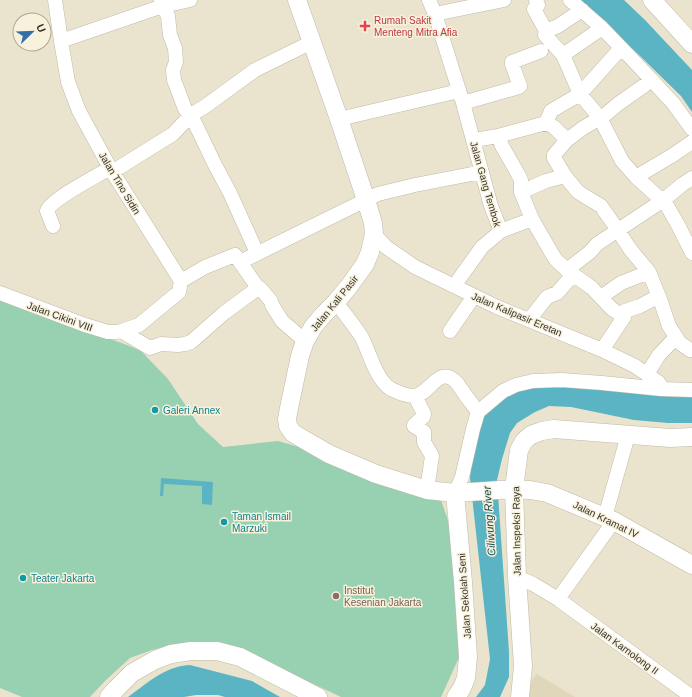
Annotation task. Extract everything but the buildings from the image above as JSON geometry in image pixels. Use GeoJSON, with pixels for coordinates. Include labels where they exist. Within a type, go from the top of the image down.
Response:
{"type":"FeatureCollection","features":[{"type":"Feature","properties":{"kind":"street","name":"Jalan Tino Sidin"},"geometry":{"type":"LineString","coordinates":[[55,0],[60,41],[68,82],[79,111],[111,170],[181,281]]}},
{"type":"Feature","properties":{"kind":"street"},"geometry":{"type":"LineString","coordinates":[[60,41],[162,3],[190,0]]}},
{"type":"Feature","properties":{"kind":"street","name":"Jalan Kali Pasir"},"geometry":{"type":"LineString","coordinates":[[297,0],[312,42],[344,118],[373,223],[374,234],[370,252],[365,264],[336,302],[318,321],[305,341],[300,356],[287,419],[288,426],[293,433],[329,454],[376,474],[427,490],[460,493],[510,490]]}},
{"type":"Feature","properties":{"kind":"street","name":"Jalan Gang Tembok"},"geometry":{"type":"LineString","coordinates":[[430,0],[474,140],[491,206],[501,231],[482,247],[454,286]]}},
{"type":"Feature","properties":{"kind":"street"},"geometry":{"type":"LineString","coordinates":[[435,14],[504,0]]}},
{"type":"Feature","properties":{"kind":"street"},"geometry":{"type":"LineString","coordinates":[[536,0],[538,5],[534,9],[546,31],[545,35],[563,55],[580,94],[600,118],[622,161],[636,177],[666,204],[678,224],[692,253]]}},
{"type":"Feature","properties":{"kind":"street"},"geometry":{"type":"LineString","coordinates":[[570,0],[602,28],[652,80],[673,103],[692,129]]}},
{"type":"Feature","properties":{"kind":"street"},"geometry":{"type":"LineString","coordinates":[[652,0],[690,38]]}},
{"type":"Feature","properties":{"kind":"street"},"geometry":{"type":"LineString","coordinates":[[162,3],[168,16],[170,35],[175,48],[176,62],[173,70],[174,80],[185,109],[191,115],[230,193],[257,253]]}},
{"type":"Feature","properties":{"kind":"street"},"geometry":{"type":"LineString","coordinates":[[546,31],[558,26],[582,10]]}},
{"type":"Feature","properties":{"kind":"street"},"geometry":{"type":"LineString","coordinates":[[563,55],[602,28]]}},
{"type":"Feature","properties":{"kind":"street"},"geometry":{"type":"LineString","coordinates":[[53,226],[47,211],[49,207],[62,196],[173,134],[191,115],[255,70],[312,42]]}},
{"type":"Feature","properties":{"kind":"street"},"geometry":{"type":"LineString","coordinates":[[546,123],[551,110],[580,94],[621,48]]}},
{"type":"Feature","properties":{"kind":"street"},"geometry":{"type":"LineString","coordinates":[[344,118],[519,87],[520,86],[512,62],[541,51]]}},
{"type":"Feature","properties":{"kind":"street"},"geometry":{"type":"LineString","coordinates":[[652,80],[605,115],[583,128],[567,140],[556,152],[554,158],[565,176],[578,192],[601,206],[630,249],[649,272],[669,326],[680,343],[692,350]]}},
{"type":"Feature","properties":{"kind":"street"},"geometry":{"type":"LineString","coordinates":[[474,140],[498,136],[546,123],[554,127],[567,140]]}},
{"type":"Feature","properties":{"kind":"street"},"geometry":{"type":"LineString","coordinates":[[498,136],[521,180],[521,192],[532,219],[556,260],[570,273],[592,288],[612,309],[624,317]]}},
{"type":"Feature","properties":{"kind":"street"},"geometry":{"type":"LineString","coordinates":[[636,177],[692,142]]}},
{"type":"Feature","properties":{"kind":"street"},"geometry":{"type":"LineString","coordinates":[[240,262],[378,194],[415,184],[482,172]]}},
{"type":"Feature","properties":{"kind":"street"},"geometry":{"type":"LineString","coordinates":[[521,192],[546,181],[565,176]]}},
{"type":"Feature","properties":{"kind":"street"},"geometry":{"type":"LineString","coordinates":[[529,320],[547,297],[556,293],[570,273],[597,244],[662,201],[692,178]]}},
{"type":"Feature","properties":{"kind":"street"},"geometry":{"type":"LineString","coordinates":[[501,231],[532,219]]}},
{"type":"Feature","properties":{"kind":"street","name":"Jalan Kalipasir Eretan"},"geometry":{"type":"LineString","coordinates":[[374,234],[386,246],[415,267],[496,307],[602,350],[635,366],[658,382],[661,389]]}},
{"type":"Feature","properties":{"kind":"street"},"geometry":{"type":"LineString","coordinates":[[121,331],[139,324],[179,292],[181,281],[205,267],[235,255],[258,288],[260,288],[271,301],[282,321],[305,341]]}},
{"type":"Feature","properties":{"kind":"street"},"geometry":{"type":"LineString","coordinates":[[601,297],[621,283],[649,272]]}},
{"type":"Feature","properties":{"kind":"street"},"geometry":{"type":"LineString","coordinates":[[121,331],[150,348],[161,344],[185,344],[191,342],[224,313],[258,288]]}},
{"type":"Feature","properties":{"kind":"street","name":"Jalan Cikini VIII"},"geometry":{"type":"LineString","coordinates":[[0,293],[91,327],[108,332],[121,331]]}},
{"type":"Feature","properties":{"kind":"street"},"geometry":{"type":"LineString","coordinates":[[450,331],[474,296]]}},
{"type":"Feature","properties":{"kind":"street"},"geometry":{"type":"LineString","coordinates":[[602,350],[624,317],[625,311],[640,306],[659,296]]}},
{"type":"Feature","properties":{"kind":"street"},"geometry":{"type":"LineString","coordinates":[[336,302],[360,336],[370,359],[384,383],[390,389],[406,395],[415,396],[427,389],[436,380],[444,376],[450,377],[457,382],[478,412]]}},
{"type":"Feature","properties":{"kind":"street"},"geometry":{"type":"LineString","coordinates":[[647,374],[676,336]]}},
{"type":"Feature","properties":{"kind":"street"},"geometry":{"type":"LineString","coordinates":[[460,493],[462,477],[478,412],[503,391],[516,385],[533,381],[562,380],[661,389],[692,390]]}},
{"type":"Feature","properties":{"kind":"street"},"geometry":{"type":"LineString","coordinates":[[415,396],[424,414],[414,426],[415,428],[424,432],[424,442],[432,456],[427,490]]}},
{"type":"Feature","properties":{"kind":"street","name":"Jalan Inspeksi Raya"},"geometry":{"type":"LineString","coordinates":[[520,697],[524,666],[510,490],[519,450],[524,442],[531,435],[542,430],[554,429],[670,438],[692,438]]}},
{"type":"Feature","properties":{"kind":"street"},"geometry":{"type":"LineString","coordinates":[[558,599],[610,519],[628,435]]}},
{"type":"Feature","properties":{"kind":"street","name":"Jalan Kramat IV"},"geometry":{"type":"LineString","coordinates":[[510,490],[530,490],[547,493],[610,519],[691,564]]}},
{"type":"Feature","properties":{"kind":"street","name":"Jalan Sekolah Seni"},"geometry":{"type":"LineString","coordinates":[[456,697],[466,678],[468,657],[463,582],[460,493]]}},
{"type":"Feature","properties":{"kind":"street","name":"Jalan Karnolong II"},"geometry":{"type":"LineString","coordinates":[[517,577],[533,584],[558,599],[692,697]]}},
{"type":"Feature","properties":{"kind":"street"},"geometry":{"type":"LineString","coordinates":[[109,697],[132,672],[155,660],[171,654],[191,651],[217,651],[240,657],[318,697]]}},
{"type":"Feature","properties":{"kind":"shaded area"},"geometry":{"type":"Polygon","coordinates":[[[537,674],[575,697],[516,697],[537,674]]]}},
{"type":"Feature","properties":{"kind":"green space","name":"Taman Ismail Marzuki"},"geometry":{"type":"Polygon","coordinates":[[[0,300],[141,351],[168,379],[198,424],[223,447],[278,441],[309,450],[440,497],[457,547],[462,651],[441,697],[341,697],[257,657],[171,645],[130,658],[90,697],[22,697],[0,688],[0,300]]]}},
{"type":"Feature","properties":{"kind":"water"},"geometry":{"type":"Polygon","coordinates":[[[578,0],[624,0],[645,20],[692,70],[692,112],[681,96],[639,55],[578,0]]]}},
{"type":"Feature","properties":{"kind":"water","name":"Ciliwung River"},"geometry":{"type":"Polygon","coordinates":[[[531,384],[692,392],[692,423],[668,423],[634,420],[571,407],[549,406],[535,412],[517,423],[510,433],[497,480],[509,652],[509,677],[500,697],[476,697],[485,685],[490,659],[470,478],[472,452],[479,426],[488,410],[496,400],[531,384]]]}},
{"type":"Feature","properties":{"kind":"water"},"geometry":{"type":"Polygon","coordinates":[[[161,478],[213,482],[212,505],[202,504],[202,486],[164,484],[163,496],[160,496],[161,478]]]}},
{"type":"Feature","properties":{"kind":"water"},"geometry":{"type":"Polygon","coordinates":[[[190,665],[252,681],[280,697],[225,697],[218,695],[196,695],[184,697],[128,697],[164,672],[177,667],[190,665]]]}},
{"type":"Feature","properties":{"kind":"place","name":"Rumah Sakit Menteng Mitra Afia"},"geometry":{"type":"Point","coordinates":[365,26]}},
{"type":"Feature","properties":{"kind":"place","name":"Galeri Annex"},"geometry":{"type":"Point","coordinates":[155,410]}},
{"type":"Feature","properties":{"kind":"place","name":"Taman Ismail Marzuki"},"geometry":{"type":"Point","coordinates":[224,522]}},
{"type":"Feature","properties":{"kind":"place","name":"Teater Jakarta"},"geometry":{"type":"Point","coordinates":[23,578]}},
{"type":"Feature","properties":{"kind":"place","name":"Institut Kesenian Jakarta"},"geometry":{"type":"Point","coordinates":[336,596]}}]}
